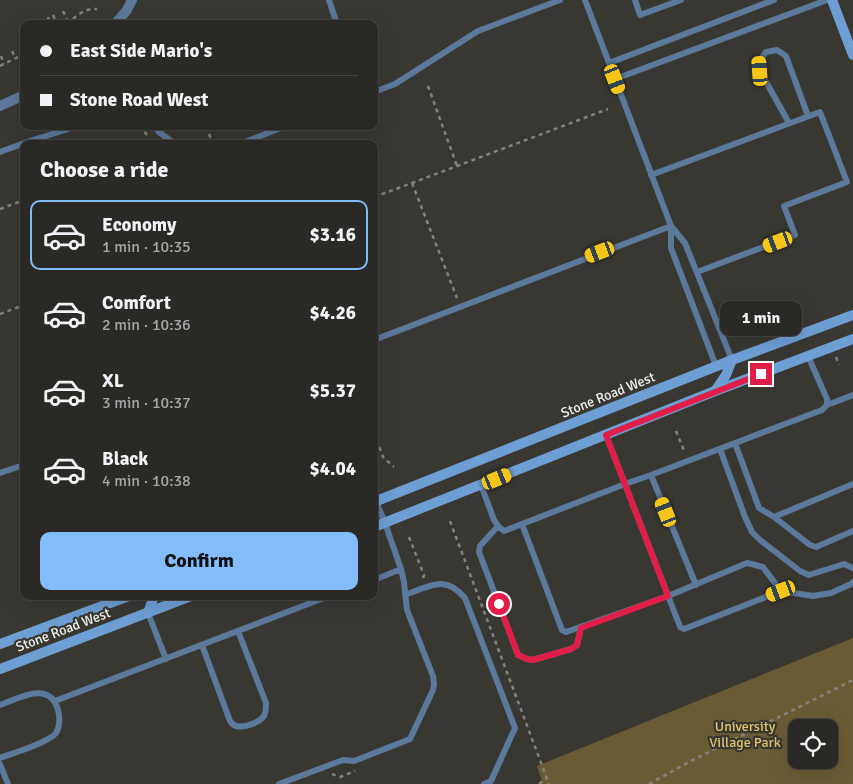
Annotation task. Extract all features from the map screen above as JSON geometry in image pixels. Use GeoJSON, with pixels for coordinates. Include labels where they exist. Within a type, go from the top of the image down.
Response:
{"type":"FeatureCollection","features":[{"type":"Feature","properties":{"kind":"main road"},"geometry":{"type":"LineString","coordinates":[[832,0],[853,56]]}},
{"type":"Feature","properties":{"kind":"main road","name":"Stone Road West"},"geometry":{"type":"LineString","coordinates":[[378,500],[716,366],[853,315]]}},
{"type":"Feature","properties":{"kind":"main road"},"geometry":{"type":"LineString","coordinates":[[378,526],[853,339]]}},
{"type":"Feature","properties":{"kind":"main road"},"geometry":{"type":"LineString","coordinates":[[715,392],[726,375],[732,360]]}},
{"type":"Feature","properties":{"kind":"main road","name":"Stone Road West"},"geometry":{"type":"LineString","coordinates":[[0,644],[117,600]]}},
{"type":"Feature","properties":{"kind":"main road"},"geometry":{"type":"LineString","coordinates":[[148,612],[152,600]]}},
{"type":"Feature","properties":{"kind":"main road","name":"Stone Road West"},"geometry":{"type":"LineString","coordinates":[[0,668],[180,600]]}},
{"type":"Feature","properties":{"kind":"street"},"geometry":{"type":"LineString","coordinates":[[118,20],[132,0]]}},
{"type":"Feature","properties":{"kind":"street"},"geometry":{"type":"LineString","coordinates":[[0,106],[20,97]]}},
{"type":"Feature","properties":{"kind":"lane"},"geometry":{"type":"LineString","coordinates":[[329,0],[336,20]]}},
{"type":"Feature","properties":{"kind":"lane"},"geometry":{"type":"LineString","coordinates":[[378,90],[395,84],[478,31],[560,0]]}},
{"type":"Feature","properties":{"kind":"lane"},"geometry":{"type":"LineString","coordinates":[[585,0],[671,226],[685,243],[732,360]]}},
{"type":"Feature","properties":{"kind":"lane"},"geometry":{"type":"LineString","coordinates":[[634,0],[640,15],[681,0]]}},
{"type":"Feature","properties":{"kind":"lane"},"geometry":{"type":"LineString","coordinates":[[609,63],[774,0]]}},
{"type":"Feature","properties":{"kind":"lane"},"geometry":{"type":"LineString","coordinates":[[615,79],[827,0]]}},
{"type":"Feature","properties":{"kind":"lane"},"geometry":{"type":"LineString","coordinates":[[789,123],[760,71],[760,60],[766,52],[777,50],[786,56],[808,116]]}},
{"type":"Feature","properties":{"kind":"lane"},"geometry":{"type":"LineString","coordinates":[[652,175],[820,112],[847,182],[784,206],[795,235],[697,272]]}},
{"type":"Feature","properties":{"kind":"lane"},"geometry":{"type":"LineString","coordinates":[[34,140],[65,130]]}},
{"type":"Feature","properties":{"kind":"lane"},"geometry":{"type":"LineString","coordinates":[[158,130],[170,140]]}},
{"type":"Feature","properties":{"kind":"lane"},"geometry":{"type":"LineString","coordinates":[[250,140],[276,130]]}},
{"type":"Feature","properties":{"kind":"lane"},"geometry":{"type":"LineString","coordinates":[[0,152],[20,145]]}},
{"type":"Feature","properties":{"kind":"lane"},"geometry":{"type":"LineString","coordinates":[[378,338],[671,226]]}},
{"type":"Feature","properties":{"kind":"lane"},"geometry":{"type":"LineString","coordinates":[[671,226],[671,248],[716,366]]}},
{"type":"Feature","properties":{"kind":"lane"},"geometry":{"type":"LineString","coordinates":[[808,356],[827,399],[827,406]]}},
{"type":"Feature","properties":{"kind":"lane"},"geometry":{"type":"LineString","coordinates":[[481,486],[498,526],[504,530],[822,410],[827,406],[853,396]]}},
{"type":"Feature","properties":{"kind":"lane"},"geometry":{"type":"LineString","coordinates":[[606,435],[680,627],[684,629],[781,591],[813,596],[831,593],[853,582]]}},
{"type":"Feature","properties":{"kind":"lane"},"geometry":{"type":"LineString","coordinates":[[735,443],[760,508],[810,545],[816,547],[853,531]]}},
{"type":"Feature","properties":{"kind":"lane"},"geometry":{"type":"LineString","coordinates":[[720,448],[745,517],[752,532],[760,540],[800,571],[809,575],[844,564],[853,568]]}},
{"type":"Feature","properties":{"kind":"lane"},"geometry":{"type":"LineString","coordinates":[[0,473],[20,466]]}},
{"type":"Feature","properties":{"kind":"lane"},"geometry":{"type":"LineString","coordinates":[[651,475],[696,584]]}},
{"type":"Feature","properties":{"kind":"lane"},"geometry":{"type":"LineString","coordinates":[[774,517],[853,484]]}},
{"type":"Feature","properties":{"kind":"lane"},"geometry":{"type":"LineString","coordinates":[[279,784],[343,760],[354,761],[410,739],[433,690],[433,676],[407,610],[401,569],[378,508]]}},
{"type":"Feature","properties":{"kind":"lane"},"geometry":{"type":"LineString","coordinates":[[522,524],[562,630],[566,632],[668,596],[747,563],[763,567],[781,591]]}},
{"type":"Feature","properties":{"kind":"lane"},"geometry":{"type":"LineString","coordinates":[[498,526],[480,546],[479,552],[518,655],[533,660],[571,649],[577,645],[581,628]]}},
{"type":"Feature","properties":{"kind":"lane"},"geometry":{"type":"LineString","coordinates":[[378,578],[401,569]]}},
{"type":"Feature","properties":{"kind":"lane"},"geometry":{"type":"LineString","coordinates":[[405,595],[444,583],[459,591],[465,598],[515,728],[492,781],[484,784]]}},
{"type":"Feature","properties":{"kind":"lane"},"geometry":{"type":"LineString","coordinates":[[55,701],[319,600]]}},
{"type":"Feature","properties":{"kind":"lane"},"geometry":{"type":"LineString","coordinates":[[148,612],[166,659]]}},
{"type":"Feature","properties":{"kind":"lane"},"geometry":{"type":"LineString","coordinates":[[202,645],[230,721],[234,725],[239,726],[259,721],[264,715],[266,704],[238,631]]}},
{"type":"Feature","properties":{"kind":"lane"},"geometry":{"type":"LineString","coordinates":[[0,705],[33,692],[39,692],[55,701],[59,711],[56,733],[49,739],[1,757],[8,784]]}},
{"type":"Feature","properties":{"kind":"path"},"geometry":{"type":"LineString","coordinates":[[72,20],[82,11],[97,9]]}},
{"type":"Feature","properties":{"kind":"path"},"geometry":{"type":"LineString","coordinates":[[63,11],[67,20]]}},
{"type":"Feature","properties":{"kind":"path"},"geometry":{"type":"LineString","coordinates":[[52,15],[55,20]]}},
{"type":"Feature","properties":{"kind":"path"},"geometry":{"type":"LineString","coordinates":[[12,51],[16,59]]}},
{"type":"Feature","properties":{"kind":"path"},"geometry":{"type":"LineString","coordinates":[[1,56],[4,64]]}},
{"type":"Feature","properties":{"kind":"path"},"geometry":{"type":"LineString","coordinates":[[0,66],[20,56]]}},
{"type":"Feature","properties":{"kind":"path"},"geometry":{"type":"LineString","coordinates":[[428,86],[457,166]]}},
{"type":"Feature","properties":{"kind":"path"},"geometry":{"type":"LineString","coordinates":[[378,196],[608,109]]}},
{"type":"Feature","properties":{"kind":"path"},"geometry":{"type":"LineString","coordinates":[[143,130],[151,139]]}},
{"type":"Feature","properties":{"kind":"path"},"geometry":{"type":"LineString","coordinates":[[209,134],[211,140]]}},
{"type":"Feature","properties":{"kind":"path"},"geometry":{"type":"LineString","coordinates":[[412,184],[461,306]]}},
{"type":"Feature","properties":{"kind":"path"},"geometry":{"type":"LineString","coordinates":[[0,209],[20,202]]}},
{"type":"Feature","properties":{"kind":"path"},"geometry":{"type":"LineString","coordinates":[[0,314],[20,306]]}},
{"type":"Feature","properties":{"kind":"path"},"geometry":{"type":"LineString","coordinates":[[835,354],[839,365]]}},
{"type":"Feature","properties":{"kind":"path"},"geometry":{"type":"LineString","coordinates":[[676,431],[688,461]]}},
{"type":"Feature","properties":{"kind":"path"},"geometry":{"type":"LineString","coordinates":[[378,443],[383,457],[394,467]]}},
{"type":"Feature","properties":{"kind":"path"},"geometry":{"type":"LineString","coordinates":[[450,521],[549,784]]}},
{"type":"Feature","properties":{"kind":"path"},"geometry":{"type":"LineString","coordinates":[[409,537],[424,575],[421,590]]}},
{"type":"Feature","properties":{"kind":"path"},"geometry":{"type":"LineString","coordinates":[[649,784],[853,680]]}},
{"type":"Feature","properties":{"kind":"path"},"geometry":{"type":"LineString","coordinates":[[332,774],[340,777],[357,770]]}},
{"type":"Feature","properties":{"kind":"path"},"geometry":{"type":"LineString","coordinates":[[539,784],[547,778]]}},
{"type":"Feature","properties":{"kind":"green space","name":"University Village Park"},"geometry":{"type":"Polygon","coordinates":[[[853,638],[853,784],[541,784],[542,781],[537,766],[853,638]]]}},
{"type":"Feature","properties":{"kind":"route"},"geometry":{"type":"LineString","coordinates":[[499,604],[518,655],[533,660],[571,649],[577,645],[581,628],[668,596],[606,435],[761,374]]}}]}
